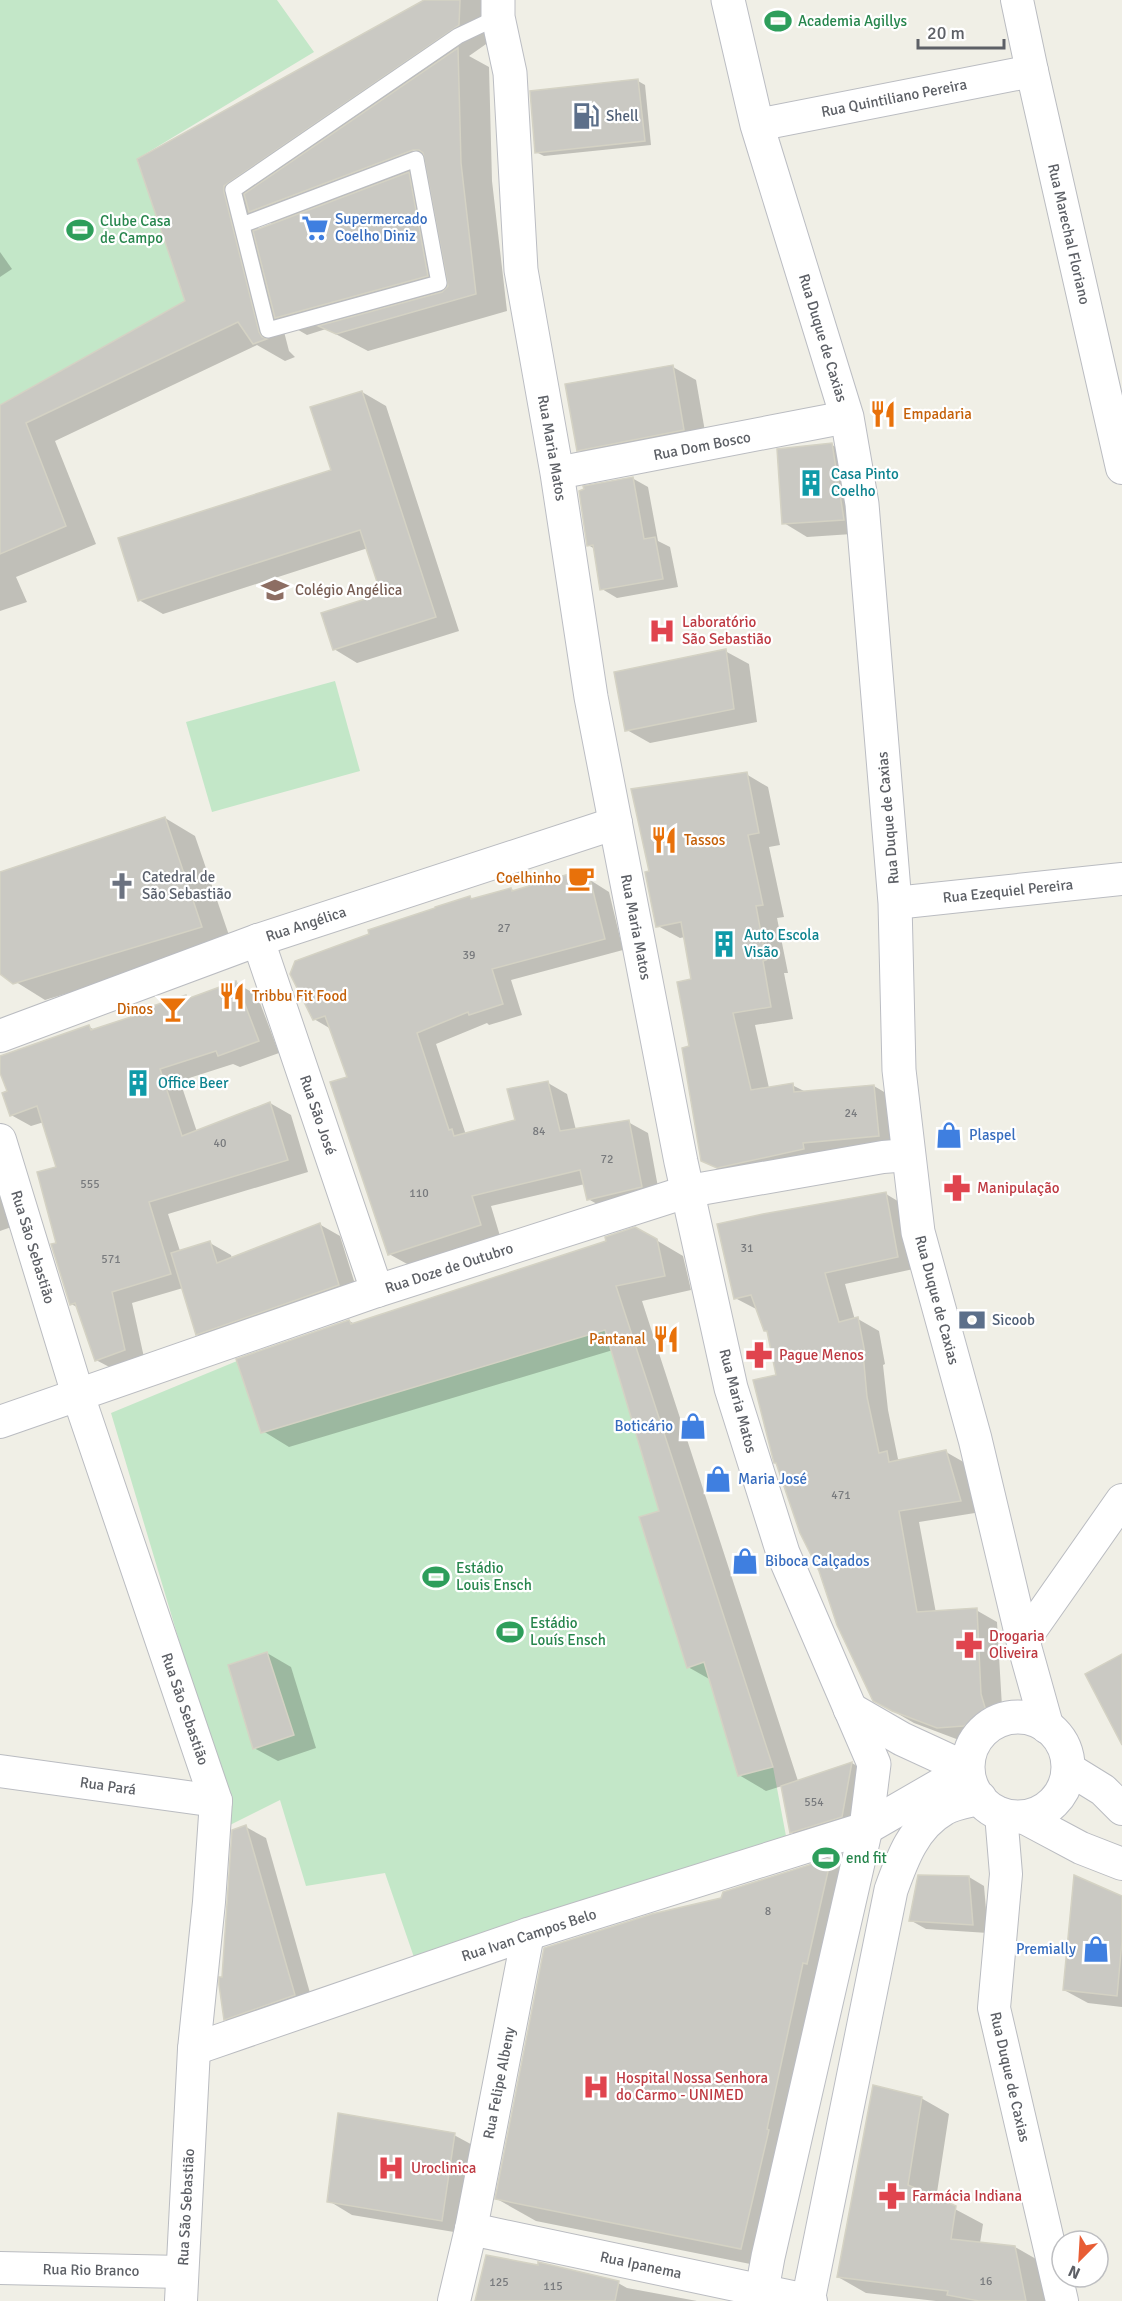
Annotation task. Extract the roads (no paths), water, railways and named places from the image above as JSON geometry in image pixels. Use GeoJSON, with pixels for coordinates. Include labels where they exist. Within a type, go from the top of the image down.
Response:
{"type":"FeatureCollection","features":[{"type":"Feature","properties":{"kind":"main road","name":"Rua Duque de Caxias"},"geometry":{"type":"LineString","coordinates":[[728,0],[757,125],[847,417],[862,504],[895,903],[899,1070],[918,1232],[975,1439],[1023,1641],[1047,1727]]}},
{"type":"Feature","properties":{"kind":"main road","name":"Rua Maria Matos"},"geometry":{"type":"LineString","coordinates":[[498,8],[510,74],[521,270],[557,473],[591,697],[681,1162],[731,1388],[783,1553],[874,1764],[866,1828],[761,2296]]}},
{"type":"Feature","properties":{"kind":"main road"},"geometry":{"type":"LineString","coordinates":[[850,1710],[902,1739],[967,1769]]}},
{"type":"Feature","properties":{"kind":"main road"},"geometry":{"type":"LineString","coordinates":[[809,2301],[891,1890],[904,1855],[923,1825],[945,1808],[1001,1810],[1045,1811],[1057,1801],[1065,1787],[1069,1769],[1066,1749],[1047,1727],[1034,1719],[1018,1716],[1002,1719],[988,1726],[977,1738],[970,1753],[967,1769],[970,1783],[1001,1810]]}},
{"type":"Feature","properties":{"kind":"main road"},"geometry":{"type":"LineString","coordinates":[[866,1828],[967,1769]]}},
{"type":"Feature","properties":{"kind":"street","name":"Rua Marechal Floriano"},"geometry":{"type":"LineString","coordinates":[[1017,0],[1122,468]]}},
{"type":"Feature","properties":{"kind":"street","name":"Rua Quintiliano Pereira"},"geometry":{"type":"LineString","coordinates":[[757,125],[1032,71]]}},
{"type":"Feature","properties":{"kind":"street","name":"Rua Dom Bosco"},"geometry":{"type":"LineString","coordinates":[[557,473],[847,417]]}},
{"type":"Feature","properties":{"kind":"street","name":"Rua Angélica"},"geometry":{"type":"LineString","coordinates":[[0,1036],[258,940],[616,823]]}},
{"type":"Feature","properties":{"kind":"street","name":"Rua Ezequiel Pereira"},"geometry":{"type":"LineString","coordinates":[[895,903],[1122,879]]}},
{"type":"Feature","properties":{"kind":"street","name":"Rua São José"},"geometry":{"type":"LineString","coordinates":[[258,940],[377,1291]]}},
{"type":"Feature","properties":{"kind":"street","name":"Rua São Sebastião"},"geometry":{"type":"LineString","coordinates":[[0,1140],[13,1225],[78,1395],[216,1801],[209,1902],[194,2049],[181,2286]]}},
{"type":"Feature","properties":{"kind":"street","name":"Rua Doze de Outubro"},"geometry":{"type":"LineString","coordinates":[[0,1422],[377,1291],[689,1191],[883,1157],[909,1155]]}},
{"type":"Feature","properties":{"kind":"street"},"geometry":{"type":"LineString","coordinates":[[1023,1641],[1122,1500]]}},
{"type":"Feature","properties":{"kind":"street"},"geometry":{"type":"LineString","coordinates":[[1069,1769],[1103,1790],[1122,1809]]}},
{"type":"Feature","properties":{"kind":"street","name":"Rua Pará"},"geometry":{"type":"LineString","coordinates":[[0,1771],[216,1801]]}},
{"type":"Feature","properties":{"kind":"street"},"geometry":{"type":"LineString","coordinates":[[1001,1810],[1080,1848],[1122,1864]]}},
{"type":"Feature","properties":{"kind":"street","name":"Rua Duque de Caxias"},"geometry":{"type":"LineString","coordinates":[[1001,1810],[1006,1874],[994,2008],[1062,2301]]}},
{"type":"Feature","properties":{"kind":"street","name":"Rua Ivan Campos Belo"},"geometry":{"type":"LineString","coordinates":[[194,2049],[528,1934],[866,1828]]}},
{"type":"Feature","properties":{"kind":"street","name":"Rua Felipe Albeny"},"geometry":{"type":"LineString","coordinates":[[454,2301],[471,2229],[528,1934]]}},
{"type":"Feature","properties":{"kind":"street","name":"Rua Ipanema"},"geometry":{"type":"LineString","coordinates":[[471,2229],[761,2296],[809,2301]]}},
{"type":"Feature","properties":{"kind":"street","name":"Rua Rio Branco"},"geometry":{"type":"LineString","coordinates":[[0,2268],[181,2286]]}},
{"type":"Feature","properties":{"kind":"lane"},"geometry":{"type":"LineString","coordinates":[[242,225],[416,159],[439,283],[268,330],[233,190],[498,8]]}},
{"type":"Feature","properties":{"kind":"place","name":"Academia Agillys"},"geometry":{"type":"Point","coordinates":[778,21]}},
{"type":"Feature","properties":{"kind":"place","name":"Shell"},"geometry":{"type":"Point","coordinates":[586,116]}},
{"type":"Feature","properties":{"kind":"place","name":"Supermercado Coelho Diniz"},"geometry":{"type":"Point","coordinates":[315,228]}},
{"type":"Feature","properties":{"kind":"place","name":"Clube Casa de Campo"},"geometry":{"type":"Point","coordinates":[80,230]}},
{"type":"Feature","properties":{"kind":"place","name":"Empadaria"},"geometry":{"type":"Point","coordinates":[883,414]}},
{"type":"Feature","properties":{"kind":"place","name":"Casa Pinto Coelho"},"geometry":{"type":"Point","coordinates":[811,483]}},
{"type":"Feature","properties":{"kind":"place","name":"Colégio Angélica"},"geometry":{"type":"Point","coordinates":[275,590]}},
{"type":"Feature","properties":{"kind":"place","name":"Laboratório São Sebastião"},"geometry":{"type":"Point","coordinates":[662,631]}},
{"type":"Feature","properties":{"kind":"place","name":"Tassos"},"geometry":{"type":"Point","coordinates":[664,840]}},
{"type":"Feature","properties":{"kind":"place","name":"Coelhinho"},"geometry":{"type":"Point","coordinates":[581,878]}},
{"type":"Feature","properties":{"kind":"place","name":"Catedral de São Sebastião"},"geometry":{"type":"Point","coordinates":[122,886]}},
{"type":"Feature","properties":{"kind":"place","name":"Auto Escola Visão"},"geometry":{"type":"Point","coordinates":[724,944]}},
{"type":"Feature","properties":{"kind":"place","name":"Tribbu Fit Food"},"geometry":{"type":"Point","coordinates":[232,996]}},
{"type":"Feature","properties":{"kind":"place","name":"Dinos"},"geometry":{"type":"Point","coordinates":[173,1009]}},
{"type":"Feature","properties":{"kind":"place","name":"Office Beer"},"geometry":{"type":"Point","coordinates":[138,1083]}},
{"type":"Feature","properties":{"kind":"place","name":"Plaspel"},"geometry":{"type":"Point","coordinates":[949,1135]}},
{"type":"Feature","properties":{"kind":"place","name":"Manipulação"},"geometry":{"type":"Point","coordinates":[957,1188]}},
{"type":"Feature","properties":{"kind":"place","name":"Sicoob"},"geometry":{"type":"Point","coordinates":[972,1320]}},
{"type":"Feature","properties":{"kind":"place","name":"Pantanal"},"geometry":{"type":"Point","coordinates":[666,1339]}},
{"type":"Feature","properties":{"kind":"place","name":"Pague Menos"},"geometry":{"type":"Point","coordinates":[759,1355]}},
{"type":"Feature","properties":{"kind":"place","name":"Boticário"},"geometry":{"type":"Point","coordinates":[693,1426]}},
{"type":"Feature","properties":{"kind":"place","name":"Maria José"},"geometry":{"type":"Point","coordinates":[718,1479]}},
{"type":"Feature","properties":{"kind":"place","name":"Biboca Calçados"},"geometry":{"type":"Point","coordinates":[745,1561]}},
{"type":"Feature","properties":{"kind":"place","name":"Estádio Louis Ensch"},"geometry":{"type":"Point","coordinates":[436,1577]}},
{"type":"Feature","properties":{"kind":"place","name":"Estádio Louís Ensch"},"geometry":{"type":"Point","coordinates":[510,1632]}},
{"type":"Feature","properties":{"kind":"place","name":"Drogaria Oliveira"},"geometry":{"type":"Point","coordinates":[969,1645]}},
{"type":"Feature","properties":{"kind":"place","name":"end fit"},"geometry":{"type":"Point","coordinates":[826,1858]}},
{"type":"Feature","properties":{"kind":"place","name":"Premially"},"geometry":{"type":"Point","coordinates":[1096,1949]}},
{"type":"Feature","properties":{"kind":"place","name":"Hospital Nossa Senhora do Carmo - UNIMED"},"geometry":{"type":"Point","coordinates":[596,2087]}},
{"type":"Feature","properties":{"kind":"place","name":"Uroclinica"},"geometry":{"type":"Point","coordinates":[391,2168]}},
{"type":"Feature","properties":{"kind":"place","name":"Farmácia Indiana"},"geometry":{"type":"Point","coordinates":[892,2196]}}]}
